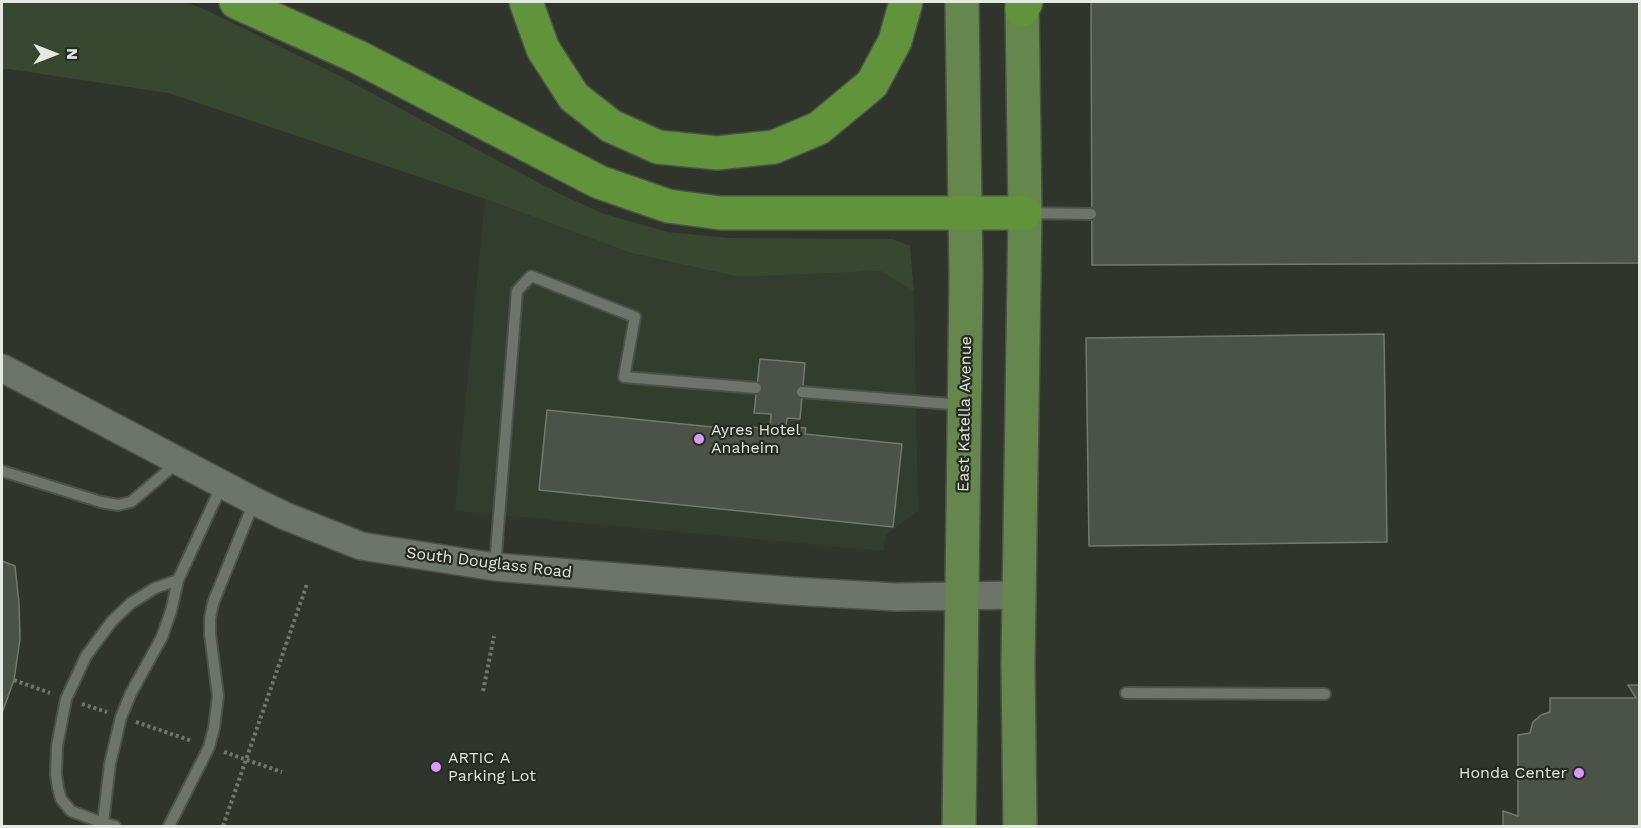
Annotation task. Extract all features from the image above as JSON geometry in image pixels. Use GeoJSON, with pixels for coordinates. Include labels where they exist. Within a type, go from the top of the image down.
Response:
{"type":"FeatureCollection","features":[{"type":"Feature","properties":{"kind":"highway"},"geometry":{"type":"LineString","coordinates":[[236,2],[358,57],[599,182],[668,206],[720,213],[1025,213]]}},
{"type":"Feature","properties":{"kind":"highway"},"geometry":{"type":"LineString","coordinates":[[526,2],[543,49],[574,97],[611,126],[658,147],[717,153],[774,147],[819,128],[872,84],[895,41],[906,2]]}},
{"type":"Feature","properties":{"kind":"main road","name":"East Katella Avenue"},"geometry":{"type":"LineString","coordinates":[[958,826],[966,405],[966,213],[962,2]]}},
{"type":"Feature","properties":{"kind":"main road"},"geometry":{"type":"LineString","coordinates":[[1020,826],[1019,595],[1025,213],[1023,4]]}},
{"type":"Feature","properties":{"kind":"street","name":"South Douglass Road"},"geometry":{"type":"LineString","coordinates":[[2,368],[254,501],[294,520],[361,546],[495,567],[804,592],[896,597],[1019,595]]}},
{"type":"Feature","properties":{"kind":"lane"},"geometry":{"type":"LineString","coordinates":[[1025,213],[1091,214]]}},
{"type":"Feature","properties":{"kind":"lane"},"geometry":{"type":"LineString","coordinates":[[495,567],[517,291],[531,276],[635,317],[624,377],[756,388]]}},
{"type":"Feature","properties":{"kind":"lane"},"geometry":{"type":"LineString","coordinates":[[802,392],[966,405]]}},
{"type":"Feature","properties":{"kind":"lane"},"geometry":{"type":"LineString","coordinates":[[2,471],[100,502],[118,505],[130,502],[178,462]]}},
{"type":"Feature","properties":{"kind":"lane"},"geometry":{"type":"LineString","coordinates":[[103,823],[110,764],[121,717],[130,693],[162,637],[178,580],[222,485]]}},
{"type":"Feature","properties":{"kind":"lane"},"geometry":{"type":"LineString","coordinates":[[169,826],[209,747],[217,713],[218,696],[210,618],[213,603],[254,501]]}},
{"type":"Feature","properties":{"kind":"lane"},"geometry":{"type":"LineString","coordinates":[[115,826],[71,811],[61,799],[58,789],[57,746],[66,699],[86,656],[112,621],[130,603],[155,588],[178,580]]}},
{"type":"Feature","properties":{"kind":"lane"},"geometry":{"type":"LineString","coordinates":[[1126,693],[1325,694]]}},
{"type":"Feature","properties":{"kind":"path"},"geometry":{"type":"LineString","coordinates":[[223,826],[307,584]]}},
{"type":"Feature","properties":{"kind":"path"},"geometry":{"type":"LineString","coordinates":[[483,691],[494,636]]}},
{"type":"Feature","properties":{"kind":"path"},"geometry":{"type":"LineString","coordinates":[[14,681],[282,772]]}},
{"type":"Feature","properties":{"kind":"shaded area"},"geometry":{"type":"Polygon","coordinates":[[[2,2],[184,2],[204,9],[338,75],[558,193],[604,214],[668,232],[729,238],[892,239],[910,246],[914,291],[880,271],[739,277],[631,253],[485,199],[168,93],[9,69],[2,70],[2,2]]]}},
{"type":"Feature","properties":{"kind":"shaded area"},"geometry":{"type":"Polygon","coordinates":[[[485,199],[631,253],[739,277],[880,271],[914,291],[918,511],[886,535],[883,551],[455,511],[485,199]]]}},
{"type":"Feature","properties":{"kind":"building"},"geometry":{"type":"Polygon","coordinates":[[[1091,2],[1640,2],[1640,263],[1092,265],[1091,2]]]}},
{"type":"Feature","properties":{"kind":"building"},"geometry":{"type":"Polygon","coordinates":[[[1384,334],[1387,542],[1089,546],[1086,338],[1384,334]]]}},
{"type":"Feature","properties":{"kind":"building","name":"Ayres Hotel Anaheim"},"geometry":{"type":"Polygon","coordinates":[[[760,359],[805,363],[800,419],[787,418],[786,426],[806,428],[805,434],[902,444],[893,527],[539,490],[547,410],[751,431],[752,427],[770,429],[771,414],[754,413],[760,359]]]}},
{"type":"Feature","properties":{"kind":"building"},"geometry":{"type":"Polygon","coordinates":[[[2,561],[15,566],[20,639],[14,680],[2,713],[2,561]]]}},
{"type":"Feature","properties":{"kind":"building","name":"Honda Center"},"geometry":{"type":"Polygon","coordinates":[[[1628,685],[1640,685],[1640,826],[1503,826],[1503,811],[1518,816],[1518,735],[1530,733],[1533,722],[1541,715],[1550,712],[1550,698],[1636,698],[1628,685]]]}},
{"type":"Feature","properties":{"kind":"place","name":"Ayres Hotel Anaheim"},"geometry":{"type":"Point","coordinates":[699,439]}},
{"type":"Feature","properties":{"kind":"place","name":"ARTIC A Parking Lot"},"geometry":{"type":"Point","coordinates":[436,767]}},
{"type":"Feature","properties":{"kind":"place","name":"Honda Center"},"geometry":{"type":"Point","coordinates":[1579,773]}}]}
